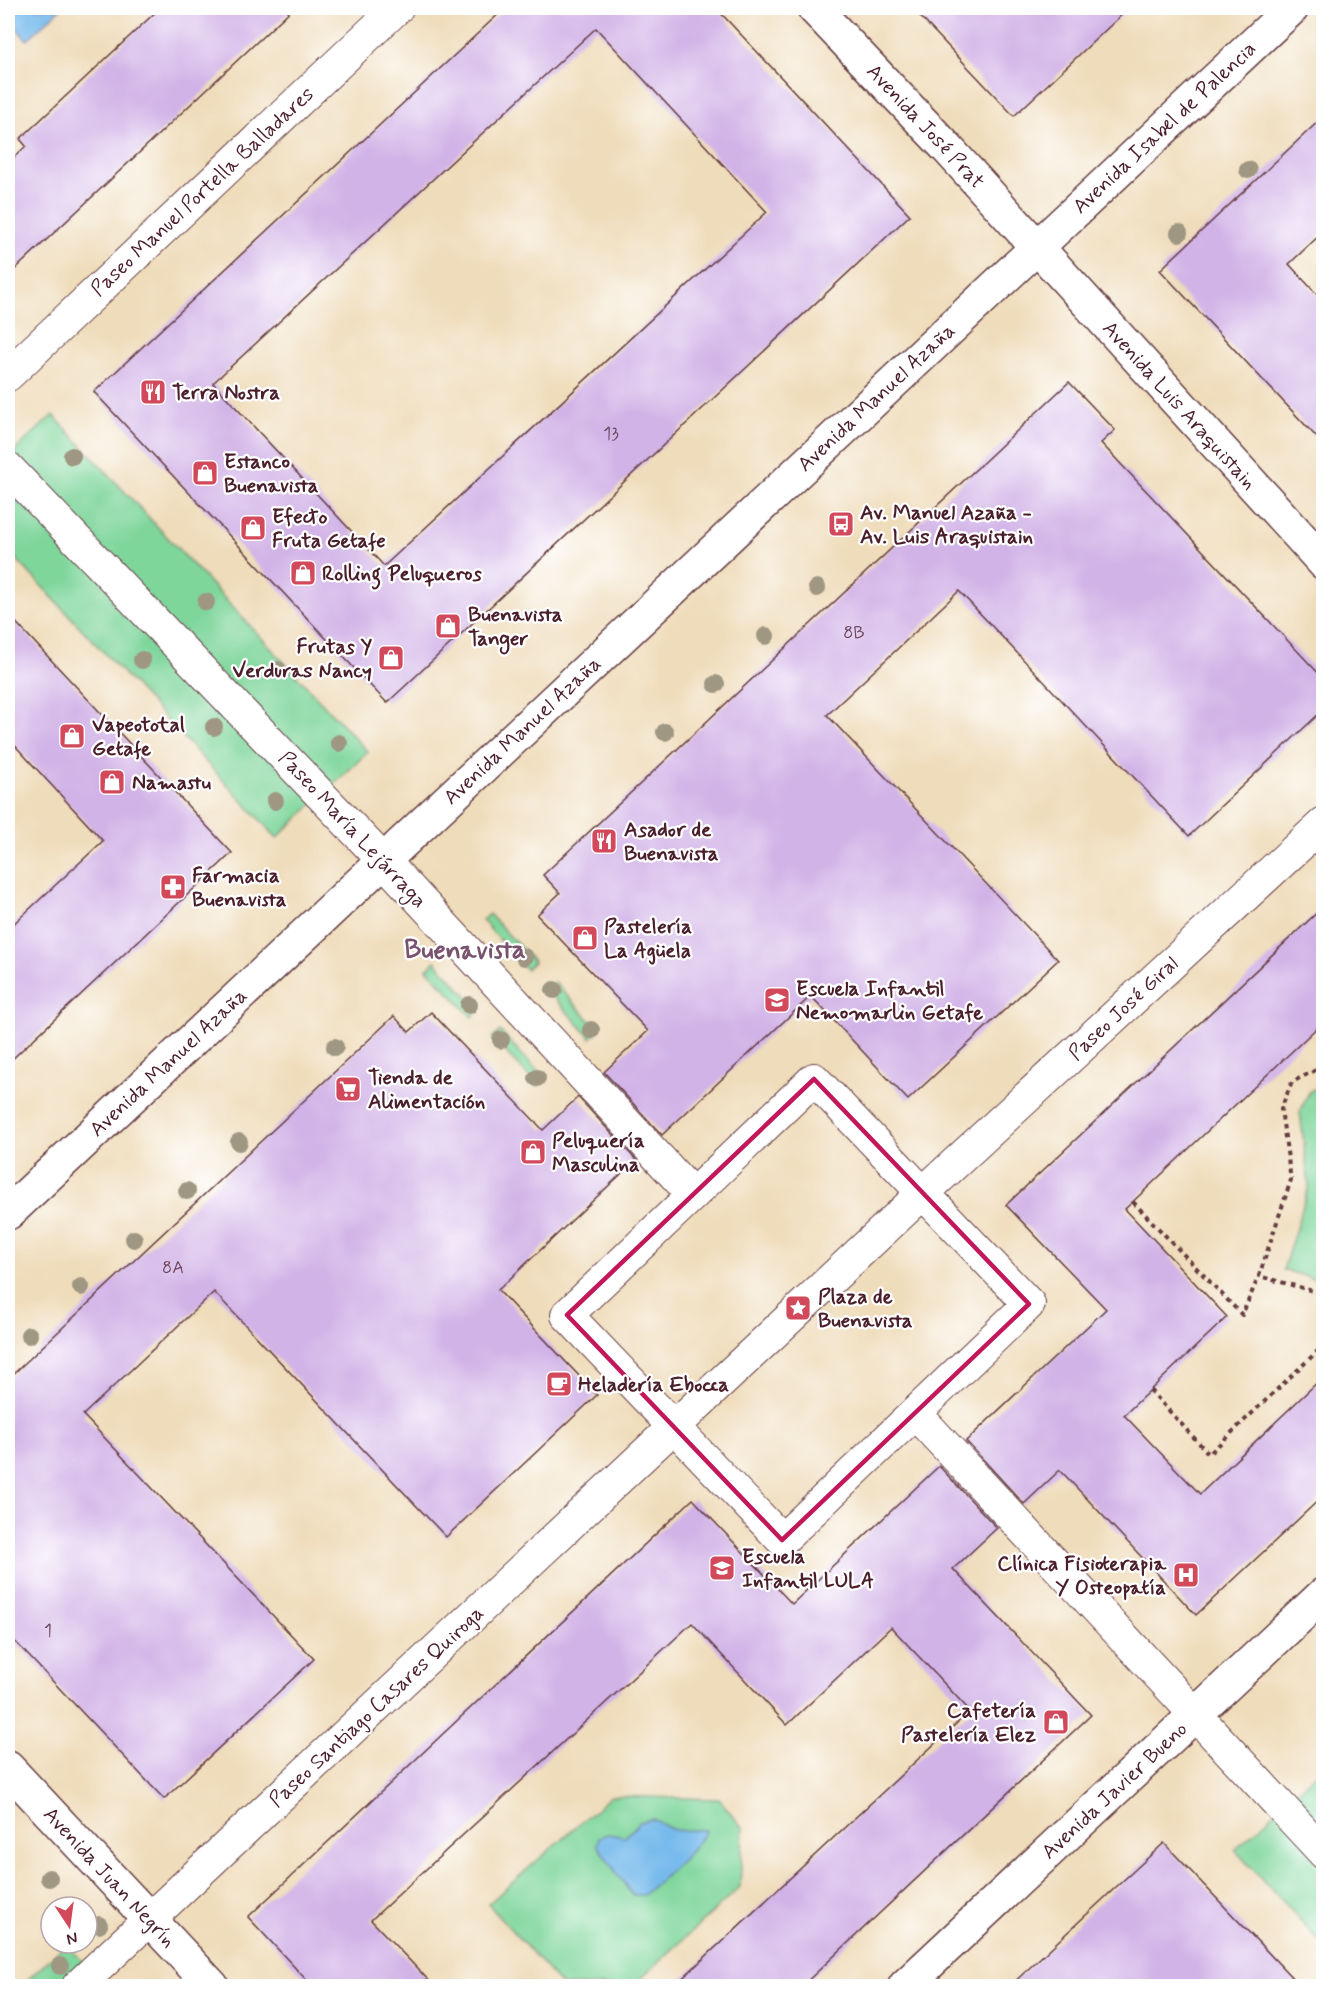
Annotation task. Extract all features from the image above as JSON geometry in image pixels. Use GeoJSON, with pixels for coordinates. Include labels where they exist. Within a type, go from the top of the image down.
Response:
{"type":"FeatureCollection","features":[{"type":"Feature","properties":{"kind":"street","name":"Paseo Manuel Portella Balladares"},"geometry":{"type":"LineString","coordinates":[[8,375],[397,8]]}},
{"type":"Feature","properties":{"kind":"street","name":"Avenida José Prat"},"geometry":{"type":"LineString","coordinates":[[814,8],[948,148],[1036,247]]}},
{"type":"Feature","properties":{"kind":"street","name":"Avenida Isabel de Palencia"},"geometry":{"type":"LineString","coordinates":[[1036,247],[1292,8]]}},
{"type":"Feature","properties":{"kind":"street","name":"Avenida Luis Araquistain"},"geometry":{"type":"LineString","coordinates":[[1036,247],[1323,563]]}},
{"type":"Feature","properties":{"kind":"street","name":"Avenida Manuel Azaña"},"geometry":{"type":"LineString","coordinates":[[8,1213],[1036,247]]}},
{"type":"Feature","properties":{"kind":"street","name":"Paseo María Lejárraga"},"geometry":{"type":"LineString","coordinates":[[8,468],[383,860],[693,1195]]}},
{"type":"Feature","properties":{"kind":"street","name":"Paseo José Giral"},"geometry":{"type":"LineString","coordinates":[[674,1426],[1323,823]]}},
{"type":"Feature","properties":{"kind":"street"},"geometry":{"type":"LineString","coordinates":[[814,1079],[1029,1304],[782,1540],[567,1315],[693,1195],[814,1079]]}},
{"type":"Feature","properties":{"kind":"street"},"geometry":{"type":"LineString","coordinates":[[915,1413],[1323,1853]]}},
{"type":"Feature","properties":{"kind":"street","name":"Paseo Santiago Casares Quiroga"},"geometry":{"type":"LineString","coordinates":[[78,1986],[674,1426]]}},
{"type":"Feature","properties":{"kind":"street","name":"Avenida Javier Bueno"},"geometry":{"type":"LineString","coordinates":[[905,1986],[1323,1594]]}},
{"type":"Feature","properties":{"kind":"street","name":"Avenida Juan Negrín"},"geometry":{"type":"LineString","coordinates":[[8,1768],[212,1986]]}},
{"type":"Feature","properties":{"kind":"path"},"geometry":{"type":"LineString","coordinates":[[1133,1202],[1242,1315],[1259,1276],[1291,1180],[1281,1109],[1292,1083],[1323,1066]]}},
{"type":"Feature","properties":{"kind":"path"},"geometry":{"type":"LineString","coordinates":[[1259,1276],[1323,1294]]}},
{"type":"Feature","properties":{"kind":"path"},"geometry":{"type":"LineString","coordinates":[[1150,1390],[1209,1454],[1323,1345]]}},
{"type":"Feature","properties":{"kind":"highlighted area"},"geometry":{"type":"Polygon","coordinates":[[[814,1079],[1029,1304],[782,1540],[567,1315],[814,1079]]]}},
{"type":"Feature","properties":{"kind":"green space"},"geometry":{"type":"Polygon","coordinates":[[[53,415],[368,752],[277,838],[8,550],[8,457],[53,415]]]}},
{"type":"Feature","properties":{"kind":"green space"},"geometry":{"type":"Polygon","coordinates":[[[489,914],[534,962],[526,969],[482,920],[489,914]]]}},
{"type":"Feature","properties":{"kind":"green space"},"geometry":{"type":"Polygon","coordinates":[[[435,961],[480,1010],[472,1017],[427,969],[435,961]]]}},
{"type":"Feature","properties":{"kind":"green space"},"geometry":{"type":"Polygon","coordinates":[[[554,982],[599,1030],[591,1038],[546,989],[554,982]]]}},
{"type":"Feature","properties":{"kind":"green space"},"geometry":{"type":"Polygon","coordinates":[[[500,1031],[545,1079],[538,1086],[492,1038],[500,1031]]]}},
{"type":"Feature","properties":{"kind":"green space"},"geometry":{"type":"Polygon","coordinates":[[[1323,1084],[1323,1281],[1283,1270],[1309,1186],[1300,1112],[1309,1092],[1323,1084]]]}},
{"type":"Feature","properties":{"kind":"green space"},"geometry":{"type":"Polygon","coordinates":[[[1323,1767],[1323,1945],[1235,1850],[1323,1767]]]}},
{"type":"Feature","properties":{"kind":"green space"},"geometry":{"type":"Polygon","coordinates":[[[611,1796],[719,1799],[743,1828],[740,1887],[633,1986],[562,1986],[488,1904],[611,1796]]]}},
{"type":"Feature","properties":{"kind":"green space"},"geometry":{"type":"Polygon","coordinates":[[[54,1955],[76,1955],[106,1986],[21,1986],[54,1955]]]}},
{"type":"Feature","properties":{"kind":"water"},"geometry":{"type":"Polygon","coordinates":[[[8,8],[61,8],[27,40],[8,19],[8,8]]]}},
{"type":"Feature","properties":{"kind":"water"},"geometry":{"type":"Polygon","coordinates":[[[652,1819],[675,1830],[706,1830],[693,1849],[669,1873],[643,1895],[632,1895],[597,1845],[599,1837],[608,1834],[625,1837],[640,1822],[652,1819]]]}},
{"type":"Feature","properties":{"kind":"building"},"geometry":{"type":"Polygon","coordinates":[[[160,8],[293,8],[8,276],[8,163],[26,146],[20,139],[160,8]]]}},
{"type":"Feature","properties":{"kind":"building"},"geometry":{"type":"Polygon","coordinates":[[[505,8],[716,8],[910,215],[387,703],[94,392],[505,8]],[[596,28],[213,383],[384,566],[767,212],[596,28]]]}},
{"type":"Feature","properties":{"kind":"building"},"geometry":{"type":"Polygon","coordinates":[[[912,8],[1129,8],[1014,116],[912,8]]]}},
{"type":"Feature","properties":{"kind":"building"},"geometry":{"type":"Polygon","coordinates":[[[1323,117],[1323,232],[1289,264],[1323,301],[1323,444],[1160,270],[1323,117]]]}},
{"type":"Feature","properties":{"kind":"building"},"geometry":{"type":"Polygon","coordinates":[[[1069,382],[1115,430],[1101,443],[1323,678],[1323,710],[1189,836],[959,591],[827,715],[1058,960],[908,1100],[811,996],[662,1135],[604,1072],[648,1031],[537,915],[560,893],[543,875],[1069,382]]]}},
{"type":"Feature","properties":{"kind":"building"},"geometry":{"type":"Polygon","coordinates":[[[8,614],[232,853],[8,1063],[8,929],[103,841],[8,738],[8,614]]]}},
{"type":"Feature","properties":{"kind":"building"},"geometry":{"type":"Polygon","coordinates":[[[1323,907],[1323,1022],[1125,1209],[1227,1317],[1124,1415],[1200,1494],[1323,1377],[1323,1496],[1196,1615],[1060,1470],[1024,1504],[966,1441],[1106,1309],[1006,1205],[1323,907]]]}},
{"type":"Feature","properties":{"kind":"building"},"geometry":{"type":"Polygon","coordinates":[[[431,1012],[543,1130],[578,1097],[636,1160],[498,1290],[597,1395],[446,1537],[214,1292],[83,1415],[314,1659],[164,1799],[8,1634],[8,1379],[394,1016],[409,1032],[431,1012]]]}},
{"type":"Feature","properties":{"kind":"building"},"geometry":{"type":"Polygon","coordinates":[[[939,1466],[997,1528],[953,1569],[1091,1715],[802,1986],[674,1986],[970,1711],[891,1627],[787,1725],[692,1623],[371,1920],[434,1986],[312,1986],[248,1917],[693,1499],[792,1604],[939,1466]]]}},
{"type":"Feature","properties":{"kind":"building"},"geometry":{"type":"Polygon","coordinates":[[[1164,1843],[1300,1986],[1010,1986],[1115,1888],[1164,1843]]]}},
{"type":"Feature","properties":{"kind":"place","name":"Terra Nostra"},"geometry":{"type":"Point","coordinates":[153,392]}},
{"type":"Feature","properties":{"kind":"place","name":"Estanco Buenavista"},"geometry":{"type":"Point","coordinates":[205,473]}},
{"type":"Feature","properties":{"kind":"place","name":"Av. Manuel Azaña - Av. Luis Araquistain"},"geometry":{"type":"Point","coordinates":[841,524]}},
{"type":"Feature","properties":{"kind":"place","name":"Efecto Fruta Getafe"},"geometry":{"type":"Point","coordinates":[253,528]}},
{"type":"Feature","properties":{"kind":"place","name":"Rolling Peluqueros"},"geometry":{"type":"Point","coordinates":[303,573]}},
{"type":"Feature","properties":{"kind":"place","name":"Buenavista Tanger"},"geometry":{"type":"Point","coordinates":[448,626]}},
{"type":"Feature","properties":{"kind":"place","name":"Frutas Y Verduras Nancy"},"geometry":{"type":"Point","coordinates":[391,658]}},
{"type":"Feature","properties":{"kind":"place","name":"Vapeototal Getafe"},"geometry":{"type":"Point","coordinates":[72,736]}},
{"type":"Feature","properties":{"kind":"place","name":"Namastu"},"geometry":{"type":"Point","coordinates":[112,782]}},
{"type":"Feature","properties":{"kind":"place","name":"Asador de Buenavista"},"geometry":{"type":"Point","coordinates":[604,841]}},
{"type":"Feature","properties":{"kind":"place","name":"Farmacia Buenavista"},"geometry":{"type":"Point","coordinates":[173,887]}},
{"type":"Feature","properties":{"kind":"place","name":"Pastelería La Agüela"},"geometry":{"type":"Point","coordinates":[585,938]}},
{"type":"Feature","properties":{"kind":"place","name":"Escuela Infantil Nemomarlin Getafe"},"geometry":{"type":"Point","coordinates":[777,1000]}},
{"type":"Feature","properties":{"kind":"place","name":"Tienda de Alimentación"},"geometry":{"type":"Point","coordinates":[348,1089]}},
{"type":"Feature","properties":{"kind":"place","name":"Peluquería Masculina"},"geometry":{"type":"Point","coordinates":[533,1152]}},
{"type":"Feature","properties":{"kind":"place","name":"Plaza de Buenavista"},"geometry":{"type":"Point","coordinates":[798,1308]}},
{"type":"Feature","properties":{"kind":"place","name":"Heladería Ebocca"},"geometry":{"type":"Point","coordinates":[559,1384]}},
{"type":"Feature","properties":{"kind":"place","name":"Escuela Infantil LULA"},"geometry":{"type":"Point","coordinates":[722,1568]}},
{"type":"Feature","properties":{"kind":"place","name":"Clínica Fisioterapia Y Osteopatía"},"geometry":{"type":"Point","coordinates":[1186,1575]}},
{"type":"Feature","properties":{"kind":"place","name":"Cafetería Pastelería Elez"},"geometry":{"type":"Point","coordinates":[1056,1722]}},
{"type":"Feature","properties":{"kind":"district","name":"Buenavista"},"geometry":{"type":"Point","coordinates":[465,949]}}]}
